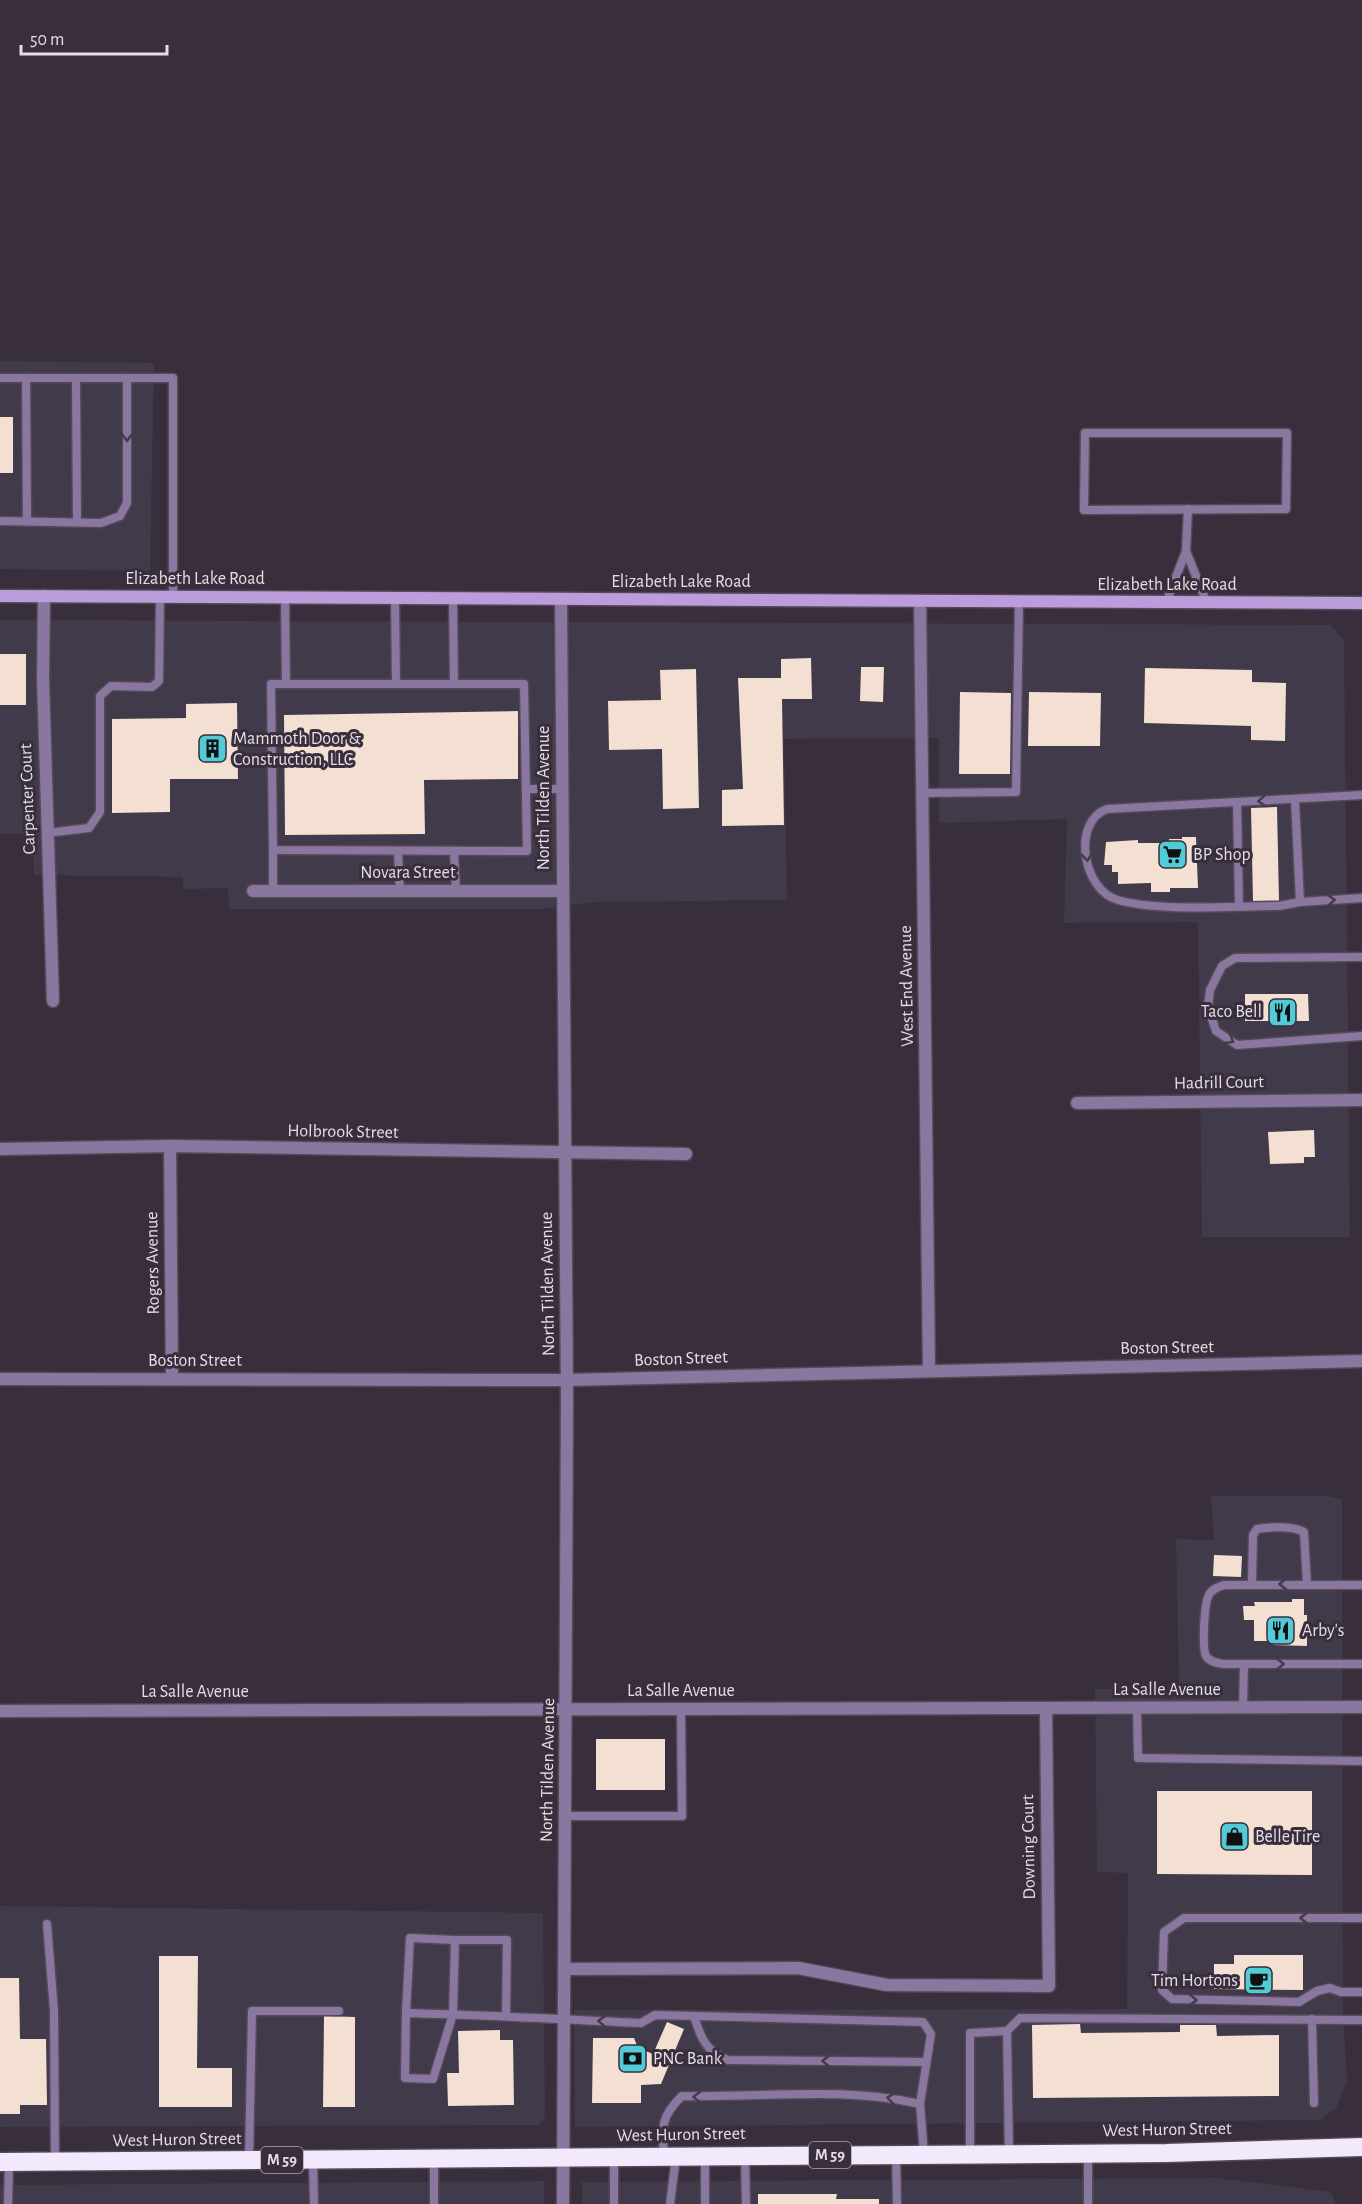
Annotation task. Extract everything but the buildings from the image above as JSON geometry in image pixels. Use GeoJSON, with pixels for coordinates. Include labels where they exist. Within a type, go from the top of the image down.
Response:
{"type":"FeatureCollection","features":[{"type":"Feature","properties":{"kind":"highway","name":"West Huron Street"},"geometry":{"type":"LineString","coordinates":[[4,2162],[1009,2154],[1362,2147]]}},
{"type":"Feature","properties":{"kind":"main road","name":"Elizabeth Lake Road"},"geometry":{"type":"LineString","coordinates":[[0,596],[1362,603]]}},
{"type":"Feature","properties":{"kind":"street","name":"Carpenter Court"},"geometry":{"type":"LineString","coordinates":[[44,597],[47,832],[53,1001]]}},
{"type":"Feature","properties":{"kind":"street","name":"North Tilden Avenue"},"geometry":{"type":"LineString","coordinates":[[561,599],[567,1380],[563,2204]]}},
{"type":"Feature","properties":{"kind":"street","name":"West End Avenue"},"geometry":{"type":"LineString","coordinates":[[920,601],[929,1371]]}},
{"type":"Feature","properties":{"kind":"street","name":"Novara Street"},"geometry":{"type":"LineString","coordinates":[[253,891],[562,891]]}},
{"type":"Feature","properties":{"kind":"street","name":"Hadrill Court"},"geometry":{"type":"LineString","coordinates":[[1077,1103],[1362,1100]]}},
{"type":"Feature","properties":{"kind":"street","name":"Holbrook Street"},"geometry":{"type":"LineString","coordinates":[[0,1149],[170,1146],[565,1154],[686,1154]]}},
{"type":"Feature","properties":{"kind":"street","name":"Rogers Avenue"},"geometry":{"type":"LineString","coordinates":[[170,1146],[172,1379]]}},
{"type":"Feature","properties":{"kind":"street","name":"Boston Street"},"geometry":{"type":"LineString","coordinates":[[0,1379],[567,1380],[1362,1361]]}},
{"type":"Feature","properties":{"kind":"street","name":"La Salle Avenue"},"geometry":{"type":"LineString","coordinates":[[0,1711],[1362,1707]]}},
{"type":"Feature","properties":{"kind":"street","name":"Downing Court"},"geometry":{"type":"LineString","coordinates":[[564,1969],[798,1968],[887,1985],[1049,1986],[1046,1708]]}},
{"type":"Feature","properties":{"kind":"lane"},"geometry":{"type":"LineString","coordinates":[[0,378],[173,378],[173,597]]}},
{"type":"Feature","properties":{"kind":"lane"},"geometry":{"type":"LineString","coordinates":[[26,378],[27,521]]}},
{"type":"Feature","properties":{"kind":"lane"},"geometry":{"type":"LineString","coordinates":[[76,378],[76,522]]}},
{"type":"Feature","properties":{"kind":"lane"},"geometry":{"type":"LineString","coordinates":[[0,521],[101,523],[120,516],[126,503],[127,378]]}},
{"type":"Feature","properties":{"kind":"lane"},"geometry":{"type":"LineString","coordinates":[[1085,433],[1287,434],[1286,509],[1188,509],[1084,510],[1085,433]]}},
{"type":"Feature","properties":{"kind":"lane"},"geometry":{"type":"LineString","coordinates":[[1166,603],[1186,551],[1188,509]]}},
{"type":"Feature","properties":{"kind":"lane"},"geometry":{"type":"LineString","coordinates":[[1186,551],[1206,601]]}},
{"type":"Feature","properties":{"kind":"lane"},"geometry":{"type":"LineString","coordinates":[[47,832],[89,828],[100,812],[100,696],[111,686],[152,687],[159,681],[160,597]]}},
{"type":"Feature","properties":{"kind":"lane"},"geometry":{"type":"LineString","coordinates":[[285,598],[286,684]]}},
{"type":"Feature","properties":{"kind":"lane"},"geometry":{"type":"LineString","coordinates":[[394,598],[396,684]]}},
{"type":"Feature","properties":{"kind":"lane"},"geometry":{"type":"LineString","coordinates":[[453,598],[454,684]]}},
{"type":"Feature","properties":{"kind":"lane"},"geometry":{"type":"LineString","coordinates":[[922,793],[1016,792],[1019,602]]}},
{"type":"Feature","properties":{"kind":"lane"},"geometry":{"type":"LineString","coordinates":[[273,850],[527,851],[524,684],[271,684],[273,891]]}},
{"type":"Feature","properties":{"kind":"lane"},"geometry":{"type":"LineString","coordinates":[[527,789],[562,789]]}},
{"type":"Feature","properties":{"kind":"lane"},"geometry":{"type":"LineString","coordinates":[[1362,795],[1107,809],[1096,813],[1089,824],[1086,845],[1093,881],[1107,895],[1116,900],[1143,905],[1279,906],[1300,902],[1362,898]]}},
{"type":"Feature","properties":{"kind":"lane"},"geometry":{"type":"LineString","coordinates":[[1295,800],[1300,902]]}},
{"type":"Feature","properties":{"kind":"lane"},"geometry":{"type":"LineString","coordinates":[[1237,802],[1239,906]]}},
{"type":"Feature","properties":{"kind":"lane"},"geometry":{"type":"LineString","coordinates":[[398,851],[400,891]]}},
{"type":"Feature","properties":{"kind":"lane"},"geometry":{"type":"LineString","coordinates":[[454,851],[456,891]]}},
{"type":"Feature","properties":{"kind":"lane"},"geometry":{"type":"LineString","coordinates":[[1362,957],[1235,958],[1222,966],[1210,990],[1208,1007],[1216,1031],[1237,1045],[1362,1036]]}},
{"type":"Feature","properties":{"kind":"lane"},"geometry":{"type":"LineString","coordinates":[[1252,1584],[1253,1534],[1257,1529],[1297,1528],[1304,1532],[1307,1584]]}},
{"type":"Feature","properties":{"kind":"lane"},"geometry":{"type":"LineString","coordinates":[[1362,1585],[1252,1584],[1216,1587],[1205,1602],[1207,1657],[1213,1662],[1223,1664],[1362,1664]]}},
{"type":"Feature","properties":{"kind":"lane"},"geometry":{"type":"LineString","coordinates":[[1243,1707],[1244,1664]]}},
{"type":"Feature","properties":{"kind":"lane"},"geometry":{"type":"LineString","coordinates":[[566,1816],[682,1816],[681,1708]]}},
{"type":"Feature","properties":{"kind":"lane"},"geometry":{"type":"LineString","coordinates":[[1137,1708],[1138,1758],[1362,1761]]}},
{"type":"Feature","properties":{"kind":"lane"},"geometry":{"type":"LineString","coordinates":[[1362,1918],[1184,1918],[1164,1932],[1162,1990],[1172,1999],[1299,2002],[1317,1991],[1330,1988],[1341,1992],[1362,1992]]}},
{"type":"Feature","properties":{"kind":"lane"},"geometry":{"type":"LineString","coordinates":[[47,1924],[54,2011],[55,2162]]}},
{"type":"Feature","properties":{"kind":"lane"},"geometry":{"type":"LineString","coordinates":[[455,1940],[453,2014],[433,2079],[405,2078],[410,1938],[507,1940],[506,2016]]}},
{"type":"Feature","properties":{"kind":"lane"},"geometry":{"type":"LineString","coordinates":[[249,2160],[252,2011],[339,2011]]}},
{"type":"Feature","properties":{"kind":"lane"},"geometry":{"type":"LineString","coordinates":[[406,2013],[641,2023],[655,2015],[923,2022],[931,2034],[920,2104],[924,2154]]}},
{"type":"Feature","properties":{"kind":"lane"},"geometry":{"type":"LineString","coordinates":[[694,2016],[701,2040],[712,2053],[728,2060],[926,2062]]}},
{"type":"Feature","properties":{"kind":"lane"},"geometry":{"type":"LineString","coordinates":[[1009,2154],[1007,2031],[1012,2023],[1028,2017],[1362,2020]]}},
{"type":"Feature","properties":{"kind":"lane"},"geometry":{"type":"LineString","coordinates":[[1312,2019],[1314,2103]]}},
{"type":"Feature","properties":{"kind":"lane"},"geometry":{"type":"LineString","coordinates":[[970,2154],[968,2038],[974,2030],[1007,2031]]}},
{"type":"Feature","properties":{"kind":"lane"},"geometry":{"type":"LineString","coordinates":[[670,2204],[670,2157],[662,2126],[669,2109],[682,2096],[867,2095],[920,2104]]}},
{"type":"Feature","properties":{"kind":"lane"},"geometry":{"type":"LineString","coordinates":[[1088,2153],[1088,2204]]}},
{"type":"Feature","properties":{"kind":"lane"},"geometry":{"type":"LineString","coordinates":[[896,2155],[897,2204]]}},
{"type":"Feature","properties":{"kind":"lane"},"geometry":{"type":"LineString","coordinates":[[705,2156],[705,2204]]}},
{"type":"Feature","properties":{"kind":"lane"},"geometry":{"type":"LineString","coordinates":[[745,2156],[746,2204]]}},
{"type":"Feature","properties":{"kind":"lane"},"geometry":{"type":"LineString","coordinates":[[614,2157],[614,2204]]}},
{"type":"Feature","properties":{"kind":"lane"},"geometry":{"type":"LineString","coordinates":[[434,2159],[434,2204]]}},
{"type":"Feature","properties":{"kind":"lane"},"geometry":{"type":"LineString","coordinates":[[313,2160],[314,2204]]}},
{"type":"Feature","properties":{"kind":"lane"},"geometry":{"type":"LineString","coordinates":[[4,2162],[8,2204]]}},
{"type":"Feature","properties":{"kind":"shaded area"},"geometry":{"type":"Polygon","coordinates":[[[0,361],[154,363],[150,571],[0,569],[0,361]]]}},
{"type":"Feature","properties":{"kind":"shaded area"},"geometry":{"type":"Polygon","coordinates":[[[0,620],[1331,625],[1344,640],[1350,1237],[1202,1237],[1198,922],[1064,923],[1067,819],[939,823],[939,738],[784,739],[787,900],[594,902],[545,909],[229,909],[228,888],[183,889],[183,877],[34,875],[33,834],[0,834],[0,620]]]}},
{"type":"Feature","properties":{"kind":"shaded area"},"geometry":{"type":"Polygon","coordinates":[[[1211,1496],[1329,1496],[1342,1499],[1343,2013],[1347,2080],[1337,2107],[1320,2120],[575,2127],[574,2010],[1127,2009],[1128,1873],[1097,1872],[1095,1689],[1179,1689],[1176,1539],[1214,1540],[1211,1496]]]}},
{"type":"Feature","properties":{"kind":"shaded area"},"geometry":{"type":"Polygon","coordinates":[[[0,1906],[543,1913],[545,2117],[539,2125],[0,2127],[0,1906]]]}},
{"type":"Feature","properties":{"kind":"shaded area"},"geometry":{"type":"Polygon","coordinates":[[[1216,2178],[1331,2192],[1336,2204],[582,2204],[582,2182],[1216,2178]]]}},
{"type":"Feature","properties":{"kind":"shaded area"},"geometry":{"type":"Polygon","coordinates":[[[544,2181],[544,2204],[0,2204],[0,2185],[544,2181]]]}},
{"type":"Feature","properties":{"kind":"place","name":"Mammoth Door & Construction, LLC"},"geometry":{"type":"Point","coordinates":[212,749]}},
{"type":"Feature","properties":{"kind":"place","name":"BP Shop"},"geometry":{"type":"Point","coordinates":[1172,855]}},
{"type":"Feature","properties":{"kind":"place","name":"Taco Bell"},"geometry":{"type":"Point","coordinates":[1283,1012]}},
{"type":"Feature","properties":{"kind":"place","name":"Arby's"},"geometry":{"type":"Point","coordinates":[1281,1631]}},
{"type":"Feature","properties":{"kind":"place","name":"Belle Tire"},"geometry":{"type":"Point","coordinates":[1234,1837]}},
{"type":"Feature","properties":{"kind":"place","name":"Tim Hortons"},"geometry":{"type":"Point","coordinates":[1259,1981]}},
{"type":"Feature","properties":{"kind":"place","name":"PNC Bank"},"geometry":{"type":"Point","coordinates":[632,2059]}}]}
